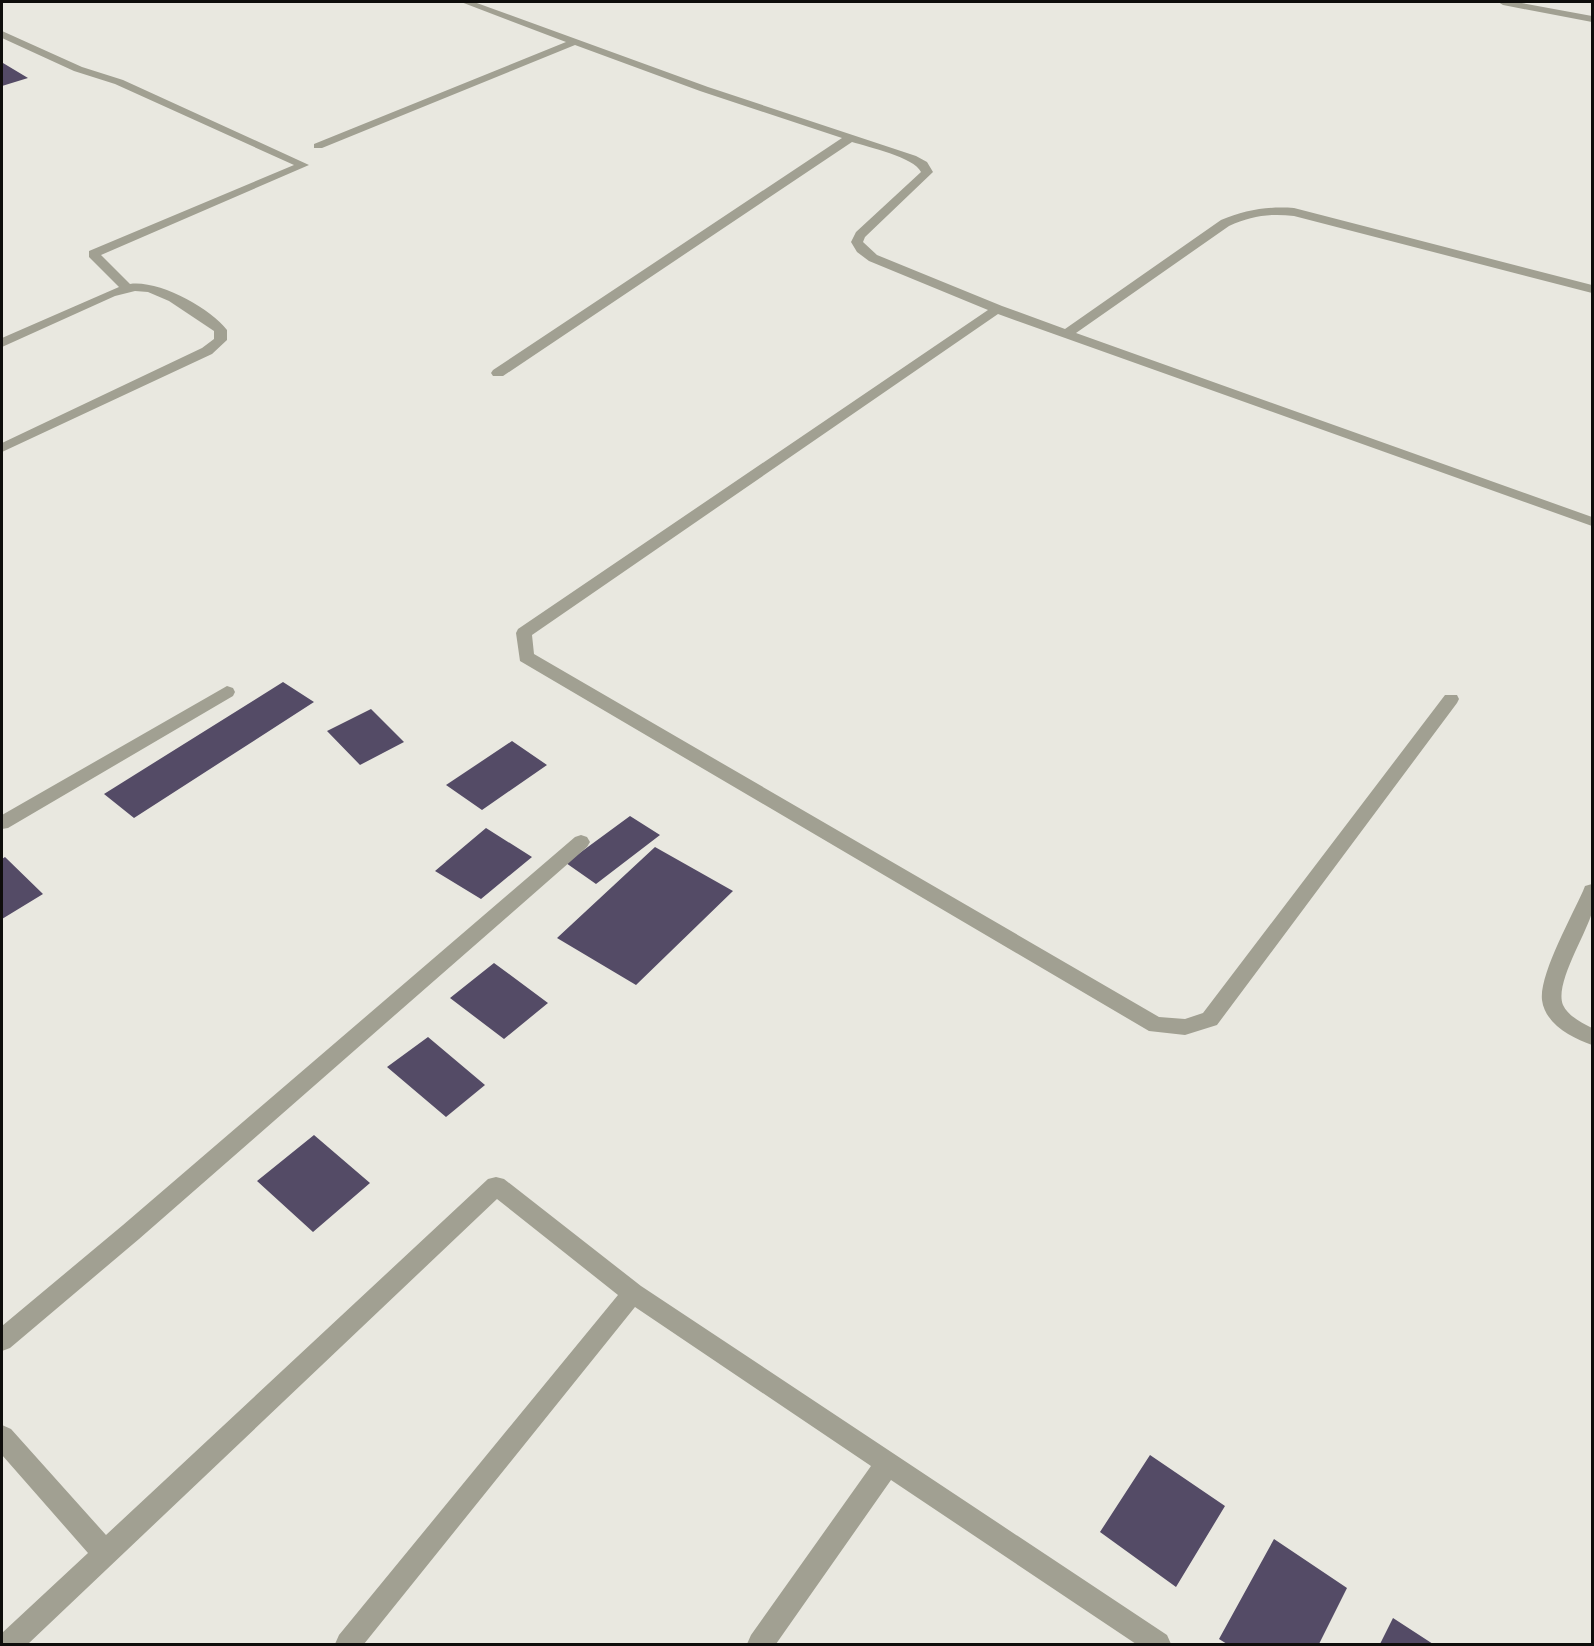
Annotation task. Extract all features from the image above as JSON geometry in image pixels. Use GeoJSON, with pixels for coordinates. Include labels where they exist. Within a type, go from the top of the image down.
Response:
{"type":"FeatureCollection","features":[{"type":"Feature","properties":{"kind":"street"},"geometry":{"type":"LineString","coordinates":[[466,2],[704,89],[851,137],[923,164],[927,171],[913,187],[860,235],[857,242],[861,249],[873,258],[1065,334],[1593,522]]}},
{"type":"Feature","properties":{"kind":"street"},"geometry":{"type":"LineString","coordinates":[[1503,2],[1593,19]]}},
{"type":"Feature","properties":{"kind":"street"},"geometry":{"type":"LineString","coordinates":[[2,34],[78,69],[119,82],[303,165],[93,254],[127,288]]}},
{"type":"Feature","properties":{"kind":"street"},"geometry":{"type":"LineString","coordinates":[[318,146],[575,42]]}},
{"type":"Feature","properties":{"kind":"street"},"geometry":{"type":"LineString","coordinates":[[498,373],[851,137]]}},
{"type":"Feature","properties":{"kind":"street"},"geometry":{"type":"LineString","coordinates":[[1065,334],[1225,223],[1244,214],[1261,211],[1294,212],[1593,288]]}},
{"type":"Feature","properties":{"kind":"street"},"geometry":{"type":"LineString","coordinates":[[2,343],[111,293],[127,288],[142,287],[154,290],[209,319],[221,330],[220,340],[207,351],[2,448]]}},
{"type":"Feature","properties":{"kind":"street"},"geometry":{"type":"LineString","coordinates":[[997,309],[524,633],[525,657],[1156,1025],[1185,1027],[1210,1019],[1451,699]]}},
{"type":"Feature","properties":{"kind":"street"},"geometry":{"type":"LineString","coordinates":[[2,823],[227,692]]}},
{"type":"Feature","properties":{"kind":"street"},"geometry":{"type":"LineString","coordinates":[[2,1340],[149,1216],[581,842]]}},
{"type":"Feature","properties":{"kind":"street"},"geometry":{"type":"LineString","coordinates":[[1593,891],[1554,983],[1551,1001],[1561,1017],[1579,1031],[1593,1037]]}},
{"type":"Feature","properties":{"kind":"street"},"geometry":{"type":"LineString","coordinates":[[9,1644],[496,1186],[633,1293],[1158,1644]]}},
{"type":"Feature","properties":{"kind":"street"},"geometry":{"type":"LineString","coordinates":[[348,1644],[633,1293]]}},
{"type":"Feature","properties":{"kind":"street"},"geometry":{"type":"LineString","coordinates":[[2,1437],[105,1553]]}},
{"type":"Feature","properties":{"kind":"street"},"geometry":{"type":"LineString","coordinates":[[760,1644],[888,1463]]}},
{"type":"Feature","properties":{"kind":"building"},"geometry":{"type":"Polygon","coordinates":[[[3,63],[28,78],[2,86],[3,63]]]}},
{"type":"Feature","properties":{"kind":"building"},"geometry":{"type":"Polygon","coordinates":[[[283,682],[314,702],[134,818],[104,794],[283,682]]]}},
{"type":"Feature","properties":{"kind":"building"},"geometry":{"type":"Polygon","coordinates":[[[371,709],[404,742],[360,765],[327,731],[371,709]]]}},
{"type":"Feature","properties":{"kind":"building"},"geometry":{"type":"Polygon","coordinates":[[[512,741],[547,765],[482,810],[446,785],[512,741]]]}},
{"type":"Feature","properties":{"kind":"building"},"geometry":{"type":"Polygon","coordinates":[[[630,816],[660,835],[596,884],[566,863],[630,816]]]}},
{"type":"Feature","properties":{"kind":"building"},"geometry":{"type":"Polygon","coordinates":[[[486,828],[532,857],[481,899],[435,871],[486,828]]]}},
{"type":"Feature","properties":{"kind":"building"},"geometry":{"type":"Polygon","coordinates":[[[655,847],[733,891],[636,985],[557,938],[655,847]]]}},
{"type":"Feature","properties":{"kind":"building"},"geometry":{"type":"Polygon","coordinates":[[[5,857],[43,894],[2,919],[2,859],[5,857]]]}},
{"type":"Feature","properties":{"kind":"building"},"geometry":{"type":"Polygon","coordinates":[[[494,963],[548,1003],[504,1039],[450,998],[494,963]]]}},
{"type":"Feature","properties":{"kind":"building"},"geometry":{"type":"Polygon","coordinates":[[[428,1037],[485,1085],[446,1117],[387,1067],[428,1037]]]}},
{"type":"Feature","properties":{"kind":"building"},"geometry":{"type":"Polygon","coordinates":[[[314,1135],[370,1183],[313,1232],[257,1181],[314,1135]]]}},
{"type":"Feature","properties":{"kind":"building"},"geometry":{"type":"Polygon","coordinates":[[[1150,1455],[1225,1506],[1176,1587],[1100,1532],[1150,1455]]]}},
{"type":"Feature","properties":{"kind":"building"},"geometry":{"type":"Polygon","coordinates":[[[1274,1539],[1347,1588],[1319,1644],[1227,1644],[1219,1639],[1274,1539]]]}},
{"type":"Feature","properties":{"kind":"building"},"geometry":{"type":"Polygon","coordinates":[[[1393,1618],[1433,1644],[1380,1644],[1393,1618]]]}}]}
